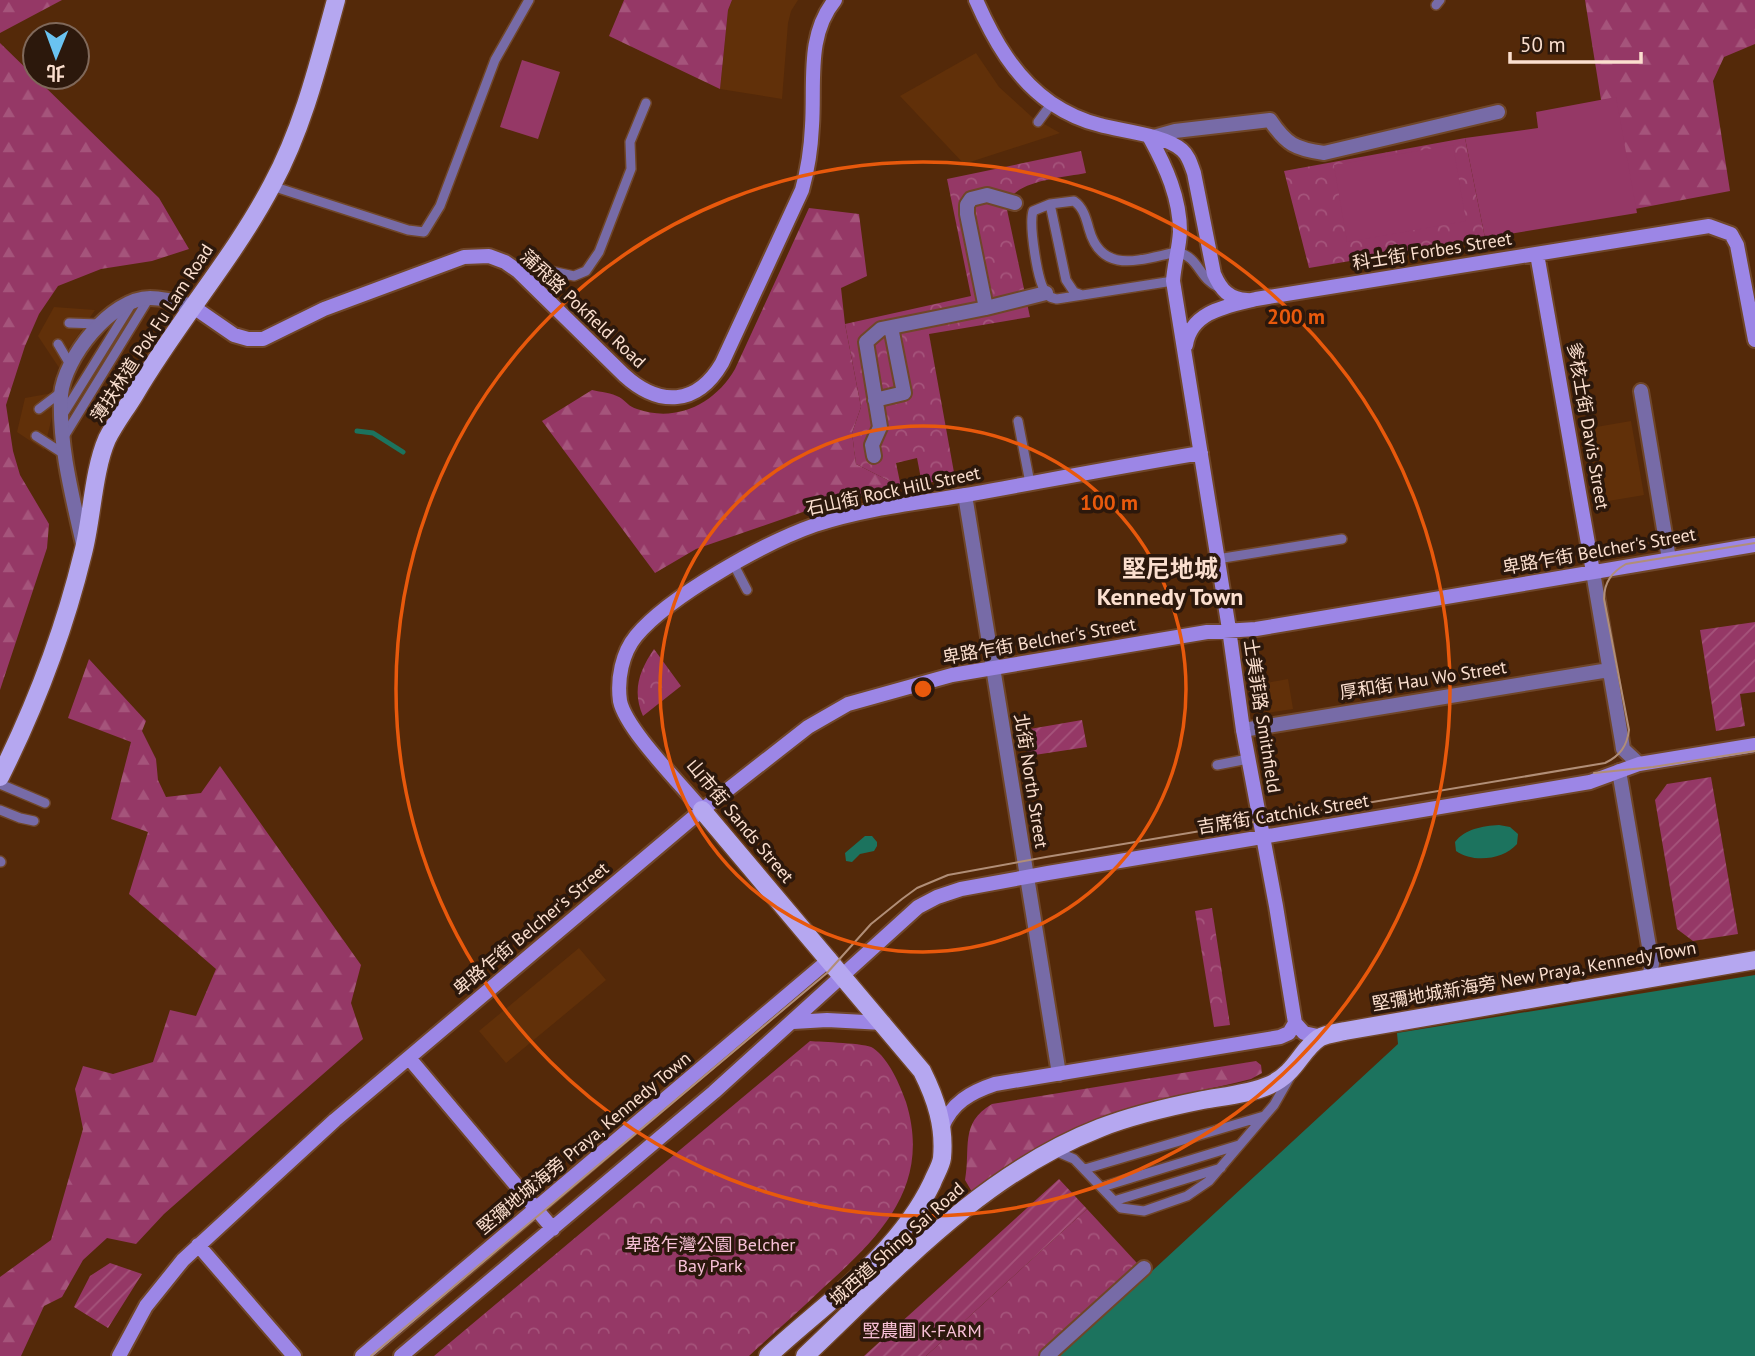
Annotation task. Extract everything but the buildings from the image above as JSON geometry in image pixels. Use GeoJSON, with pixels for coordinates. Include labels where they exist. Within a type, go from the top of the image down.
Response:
{"type":"FeatureCollection","features":[{"type":"Feature","properties":{"kind":"main road","name":"薄扶林道 Pok Fu Lam Road"},"geometry":{"type":"LineString","coordinates":[[0,777],[24,729],[66,618],[84,550],[107,440],[156,358],[218,271],[272,186],[296,134],[336,0]]}},
{"type":"Feature","properties":{"kind":"main road","name":"蒲飛路 Pokfield Road"},"geometry":{"type":"LineString","coordinates":[[192,306],[234,335],[263,339],[324,309],[457,259],[483,255],[505,262],[518,271],[642,390],[658,396],[677,397],[694,393],[709,382],[722,363],[802,190],[811,142],[815,45],[823,19],[835,0]]}},
{"type":"Feature","properties":{"kind":"main road"},"geometry":{"type":"LineString","coordinates":[[976,0],[993,36],[1012,64],[1032,87],[1052,103],[1090,122],[1181,149],[1189,159],[1198,190],[1214,274],[1220,288],[1241,300],[1256,299]]}},
{"type":"Feature","properties":{"kind":"main road","name":"士美菲路 Smithfield"},"geometry":{"type":"LineString","coordinates":[[1150,138],[1172,185],[1179,218],[1173,281],[1243,730],[1294,1023]]}},
{"type":"Feature","properties":{"kind":"main road","name":"科士街 Forbes Street"},"geometry":{"type":"LineString","coordinates":[[1185,350],[1190,331],[1202,318],[1213,311],[1256,299],[1709,226],[1731,234],[1737,246],[1755,340]]}},
{"type":"Feature","properties":{"kind":"main road","name":"爹核士街 Davis Street"},"geometry":{"type":"LineString","coordinates":[[1537,254],[1593,572]]}},
{"type":"Feature","properties":{"kind":"main road","name":"石山街 Rock Hill Street"},"geometry":{"type":"LineString","coordinates":[[620,688],[623,662],[635,637],[665,608],[734,565],[776,542],[816,525],[1200,453]]}},
{"type":"Feature","properties":{"kind":"main road","name":"卑路乍街 Belcher's Street"},"geometry":{"type":"LineString","coordinates":[[119,1356],[137,1320],[157,1290],[198,1245],[335,1120],[702,810],[808,727],[848,704],[952,675],[1229,629],[1256,629],[1755,545]]}},
{"type":"Feature","properties":{"kind":"main road","name":"山市街 Sands Street"},"geometry":{"type":"LineString","coordinates":[[620,688],[624,714],[629,724],[842,974]]}},
{"type":"Feature","properties":{"kind":"main road","name":"吉席街 Catchick Street"},"geometry":{"type":"LineString","coordinates":[[842,974],[925,902],[961,889],[1590,782],[1639,764],[1755,746]]}},
{"type":"Feature","properties":{"kind":"main road","name":"堅彌地城海旁 Praya, Kennedy Town"},"geometry":{"type":"LineString","coordinates":[[362,1356],[830,959]]}},
{"type":"Feature","properties":{"kind":"main road","name":"堅彌地城新海旁 New Praya, Kennedy Town"},"geometry":{"type":"LineString","coordinates":[[1322,1037],[1387,1022],[1755,960]]}},
{"type":"Feature","properties":{"kind":"main road"},"geometry":{"type":"LineString","coordinates":[[401,1356],[793,1022],[842,974],[884,1023]]}},
{"type":"Feature","properties":{"kind":"main road"},"geometry":{"type":"LineString","coordinates":[[793,1022],[828,1020],[884,1023]]}},
{"type":"Feature","properties":{"kind":"main road","name":"城西道 Shing Sai Road"},"geometry":{"type":"LineString","coordinates":[[768,1356],[881,1256],[919,1208],[942,1161],[942,1128],[937,1107],[922,1071],[884,1023]]}},
{"type":"Feature","properties":{"kind":"main road"},"geometry":{"type":"LineString","coordinates":[[942,1128],[946,1118],[967,1096],[995,1084],[1280,1037],[1289,1033],[1294,1023],[1304,1033],[1322,1037]]}},
{"type":"Feature","properties":{"kind":"main road","name":"城西道 Shing Sai Road"},"geometry":{"type":"LineString","coordinates":[[805,1356],[925,1242],[1002,1180],[1052,1150],[1128,1118],[1269,1085],[1284,1077],[1312,1044],[1322,1037]]}},
{"type":"Feature","properties":{"kind":"main road"},"geometry":{"type":"LineString","coordinates":[[409,1058],[553,1229]]}},
{"type":"Feature","properties":{"kind":"main road"},"geometry":{"type":"LineString","coordinates":[[198,1245],[294,1356]]}},
{"type":"Feature","properties":{"kind":"street"},"geometry":{"type":"LineString","coordinates":[[1150,138],[1175,131],[1270,120],[1290,145],[1324,153],[1499,113]]}},
{"type":"Feature","properties":{"kind":"street"},"geometry":{"type":"LineString","coordinates":[[986,308],[967,205],[971,200],[986,195],[1015,203]]}},
{"type":"Feature","properties":{"kind":"street"},"geometry":{"type":"LineString","coordinates":[[874,456],[872,445],[880,427],[866,342],[881,329],[1046,293]]}},
{"type":"Feature","properties":{"kind":"street","name":"蒲飛路 Pokfield Road"},"geometry":{"type":"LineString","coordinates":[[133,301],[168,299],[192,306]]}},
{"type":"Feature","properties":{"kind":"street"},"geometry":{"type":"LineString","coordinates":[[84,550],[63,447],[61,392],[71,366],[99,324],[133,301]]}},
{"type":"Feature","properties":{"kind":"street"},"geometry":{"type":"LineString","coordinates":[[875,400],[904,393],[891,327]]}},
{"type":"Feature","properties":{"kind":"street"},"geometry":{"type":"LineString","coordinates":[[1641,391],[1669,559]]}},
{"type":"Feature","properties":{"kind":"street","name":"北街 North Street"},"geometry":{"type":"LineString","coordinates":[[965,495],[1059,1074]]}},
{"type":"Feature","properties":{"kind":"street","name":"爹核士街 Davis Street"},"geometry":{"type":"LineString","coordinates":[[1593,572],[1623,749],[1639,764]]}},
{"type":"Feature","properties":{"kind":"street","name":"厚和街 Hau Wo Street"},"geometry":{"type":"LineString","coordinates":[[1243,730],[1609,670]]}},
{"type":"Feature","properties":{"kind":"street"},"geometry":{"type":"LineString","coordinates":[[1619,771],[1652,964],[1649,977]]}},
{"type":"Feature","properties":{"kind":"street"},"geometry":{"type":"LineString","coordinates":[[1047,1356],[1144,1268]]}},
{"type":"Feature","properties":{"kind":"lane"},"geometry":{"type":"LineString","coordinates":[[272,186],[408,230],[424,232],[440,206],[495,60],[529,0]]}},
{"type":"Feature","properties":{"kind":"lane"},"geometry":{"type":"LineString","coordinates":[[518,271],[524,265],[574,276],[586,271],[598,252],[631,169],[630,142],[646,103]]}},
{"type":"Feature","properties":{"kind":"lane"},"geometry":{"type":"LineString","coordinates":[[1038,122],[1052,103]]}},
{"type":"Feature","properties":{"kind":"lane"},"geometry":{"type":"LineString","coordinates":[[1173,281],[1057,299],[1046,293],[1032,236],[1031,218],[1034,211],[1051,204],[1074,201],[1079,204],[1097,248],[1110,258],[1128,261],[1177,252],[1192,258],[1203,277],[1220,288]]}},
{"type":"Feature","properties":{"kind":"lane"},"geometry":{"type":"LineString","coordinates":[[1051,204],[1066,280],[1074,292],[1082,295]]}},
{"type":"Feature","properties":{"kind":"lane"},"geometry":{"type":"LineString","coordinates":[[36,436],[63,447],[149,298]]}},
{"type":"Feature","properties":{"kind":"lane"},"geometry":{"type":"LineString","coordinates":[[61,417],[133,301]]}},
{"type":"Feature","properties":{"kind":"lane"},"geometry":{"type":"LineString","coordinates":[[76,323],[99,324]]}},
{"type":"Feature","properties":{"kind":"lane"},"geometry":{"type":"LineString","coordinates":[[62,347],[71,366]]}},
{"type":"Feature","properties":{"kind":"lane"},"geometry":{"type":"LineString","coordinates":[[39,409],[57,398],[61,392]]}},
{"type":"Feature","properties":{"kind":"lane"},"geometry":{"type":"LineString","coordinates":[[1018,421],[1030,483]]}},
{"type":"Feature","properties":{"kind":"lane"},"geometry":{"type":"LineString","coordinates":[[1217,559],[1342,539]]}},
{"type":"Feature","properties":{"kind":"lane"},"geometry":{"type":"LineString","coordinates":[[734,565],[747,590]]}},
{"type":"Feature","properties":{"kind":"lane"},"geometry":{"type":"LineString","coordinates":[[1217,765],[1248,759]]}},
{"type":"Feature","properties":{"kind":"lane"},"geometry":{"type":"LineString","coordinates":[[0,784],[45,803]]}},
{"type":"Feature","properties":{"kind":"lane"},"geometry":{"type":"LineString","coordinates":[[0,810],[34,821]]}},
{"type":"Feature","properties":{"kind":"lane"},"geometry":{"type":"LineString","coordinates":[[1052,1150],[1069,1155],[1121,1208],[1144,1211],[1200,1189],[1223,1167],[1266,1115],[1283,1091],[1295,1067]]}},
{"type":"Feature","properties":{"kind":"lane"},"geometry":{"type":"LineString","coordinates":[[1085,1169],[1266,1115]]}},
{"type":"Feature","properties":{"kind":"lane"},"geometry":{"type":"LineString","coordinates":[[1102,1187],[1241,1145]]}},
{"type":"Feature","properties":{"kind":"lane"},"geometry":{"type":"LineString","coordinates":[[1114,1201],[1223,1167]]}},
{"type":"Feature","properties":{"kind":"shaded area"},"geometry":{"type":"Polygon","coordinates":[[[732,0],[798,0],[788,23],[782,99],[720,89],[728,10],[732,0]]]}},
{"type":"Feature","properties":{"kind":"shaded area"},"geometry":{"type":"Polygon","coordinates":[[[976,53],[999,87],[1032,117],[1060,133],[964,164],[900,96],[976,53]]]}},
{"type":"Feature","properties":{"kind":"shaded area"},"geometry":{"type":"Polygon","coordinates":[[[54,307],[95,310],[65,354],[60,369],[38,336],[54,307]]]}},
{"type":"Feature","properties":{"kind":"shaded area"},"geometry":{"type":"Polygon","coordinates":[[[58,392],[44,450],[17,432],[25,398],[58,392]]]}},
{"type":"Feature","properties":{"kind":"shaded area"},"geometry":{"type":"Polygon","coordinates":[[[1631,421],[1644,495],[1602,502],[1590,428],[1631,421]]]}},
{"type":"Feature","properties":{"kind":"shaded area"},"geometry":{"type":"Polygon","coordinates":[[[1288,679],[1293,709],[1266,713],[1261,684],[1288,679]]]}},
{"type":"Feature","properties":{"kind":"shaded area"},"geometry":{"type":"Polygon","coordinates":[[[579,948],[606,980],[506,1063],[479,1031],[579,948]]]}},
{"type":"Feature","properties":{"kind":"green space"},"geometry":{"type":"Polygon","coordinates":[[[0,0],[62,0],[21,21],[0,33],[0,0]]]}},
{"type":"Feature","properties":{"kind":"green space"},"geometry":{"type":"Polygon","coordinates":[[[624,0],[732,0],[728,10],[720,89],[609,36],[624,0]]]}},
{"type":"Feature","properties":{"kind":"green space"},"geometry":{"type":"Polygon","coordinates":[[[1585,0],[1755,0],[1755,44],[1724,57],[1713,81],[1730,191],[1619,212],[1585,0]]]}},
{"type":"Feature","properties":{"kind":"green space"},"geometry":{"type":"Polygon","coordinates":[[[0,43],[21,63],[21,91],[49,91],[159,198],[189,249],[152,261],[101,269],[58,286],[39,314],[25,346],[6,405],[13,451],[20,475],[49,524],[47,548],[0,690],[0,43]]]}},
{"type":"Feature","properties":{"kind":"green space"},"geometry":{"type":"Polygon","coordinates":[[[522,60],[560,72],[538,139],[500,127],[522,60]]]}},
{"type":"Feature","properties":{"kind":"green space"},"geometry":{"type":"Polygon","coordinates":[[[1616,97],[1637,213],[1485,238],[1465,138],[1538,128],[1536,112],[1616,97]]]}},
{"type":"Feature","properties":{"kind":"green space"},"geometry":{"type":"Polygon","coordinates":[[[1465,138],[1485,238],[1309,268],[1284,171],[1465,138]]]}},
{"type":"Feature","properties":{"kind":"green space"},"geometry":{"type":"Polygon","coordinates":[[[1453,145],[1466,221],[1347,242],[1334,165],[1453,145]]]}},
{"type":"Feature","properties":{"kind":"green space"},"geometry":{"type":"Polygon","coordinates":[[[1081,151],[1086,173],[1029,185],[1019,190],[1006,205],[1030,317],[929,334],[955,478],[922,484],[917,458],[896,463],[901,487],[856,464],[852,433],[861,407],[845,324],[971,296],[947,179],[1081,151]]]}},
{"type":"Feature","properties":{"kind":"green space"},"geometry":{"type":"Polygon","coordinates":[[[809,208],[859,214],[867,276],[841,288],[861,407],[852,433],[856,464],[901,487],[823,505],[696,549],[655,573],[542,421],[592,390],[616,396],[637,409],[666,414],[693,407],[717,392],[735,369],[809,208]]]}},
{"type":"Feature","properties":{"kind":"green space"},"geometry":{"type":"Polygon","coordinates":[[[1755,622],[1755,692],[1740,694],[1745,726],[1716,731],[1700,630],[1755,622]]]}},
{"type":"Feature","properties":{"kind":"green space"},"geometry":{"type":"Polygon","coordinates":[[[654,649],[681,686],[643,716],[638,698],[639,681],[644,665],[654,649]]]}},
{"type":"Feature","properties":{"kind":"green space"},"geometry":{"type":"Polygon","coordinates":[[[89,659],[146,721],[142,731],[156,759],[158,780],[166,797],[201,793],[220,766],[361,965],[351,1003],[363,1039],[164,1214],[136,1244],[107,1238],[83,1260],[62,1297],[44,1306],[21,1356],[0,1356],[0,1277],[51,1240],[83,1129],[75,1089],[83,1066],[113,1074],[153,1062],[170,1010],[196,1016],[216,969],[129,894],[148,832],[111,819],[131,742],[68,718],[89,659]]]}},
{"type":"Feature","properties":{"kind":"green space"},"geometry":{"type":"Polygon","coordinates":[[[1082,720],[1087,747],[1028,756],[1024,730],[1082,720]]]}},
{"type":"Feature","properties":{"kind":"green space"},"geometry":{"type":"Polygon","coordinates":[[[1711,777],[1738,934],[1693,941],[1677,929],[1655,800],[1667,784],[1711,777]]]}},
{"type":"Feature","properties":{"kind":"green space"},"geometry":{"type":"Polygon","coordinates":[[[1212,908],[1230,1025],[1214,1027],[1195,911],[1212,908]]]}},
{"type":"Feature","properties":{"kind":"green space","name":"卑路乍灣公園 Belcher Bay Park"},"geometry":{"type":"Polygon","coordinates":[[[810,1041],[869,1046],[879,1053],[889,1065],[906,1102],[912,1132],[912,1159],[906,1184],[896,1207],[881,1229],[844,1269],[749,1356],[434,1356],[810,1041]]]}},
{"type":"Feature","properties":{"kind":"green space"},"geometry":{"type":"Polygon","coordinates":[[[1256,1061],[1261,1065],[1262,1073],[1251,1079],[1152,1102],[1099,1118],[1061,1136],[972,1192],[965,1180],[971,1128],[982,1111],[992,1104],[1256,1061]]]}},
{"type":"Feature","properties":{"kind":"green space","name":"堅農圃 K-FARM"},"geometry":{"type":"Polygon","coordinates":[[[1059,1179],[1087,1209],[926,1356],[864,1356],[1059,1179]]]}},
{"type":"Feature","properties":{"kind":"green space"},"geometry":{"type":"Polygon","coordinates":[[[1087,1209],[1148,1275],[1060,1356],[926,1356],[1087,1209]]]}},
{"type":"Feature","properties":{"kind":"green space"},"geometry":{"type":"Polygon","coordinates":[[[110,1263],[142,1274],[108,1328],[74,1307],[90,1276],[110,1263]]]}},
{"type":"Feature","properties":{"kind":"water"},"geometry":{"type":"Polygon","coordinates":[[[1480,827],[1510,827],[1518,834],[1517,844],[1504,854],[1479,858],[1456,851],[1455,842],[1464,834],[1480,827]]]}},
{"type":"Feature","properties":{"kind":"water"},"geometry":{"type":"Polygon","coordinates":[[[865,836],[872,836],[877,842],[874,851],[860,854],[852,862],[846,861],[845,853],[865,836]]]}},
{"type":"Feature","properties":{"kind":"water"},"geometry":{"type":"Polygon","coordinates":[[[1755,975],[1755,1356],[1060,1356],[1398,1044],[1397,1033],[1755,975]]]}},
{"type":"Feature","properties":{"kind":"waterway"},"geometry":{"type":"LineString","coordinates":[[357,431],[373,433],[403,452]]}},
{"type":"Feature","properties":{"kind":"tram line"},"geometry":{"type":"LineString","coordinates":[[371,1356],[827,973],[871,924],[917,888],[948,875],[1046,857],[1605,763],[1622,750],[1629,730],[1604,599],[1605,587],[1610,578],[1626,564],[1755,543]]}},
{"type":"Feature","properties":{"kind":"tram line"},"geometry":{"type":"LineString","coordinates":[[1594,773],[1755,751]]}},
{"type":"Feature","properties":{"kind":"district","name":"堅尼地城 Kennedy Town"},"geometry":{"type":"Point","coordinates":[1170,583]}}]}
